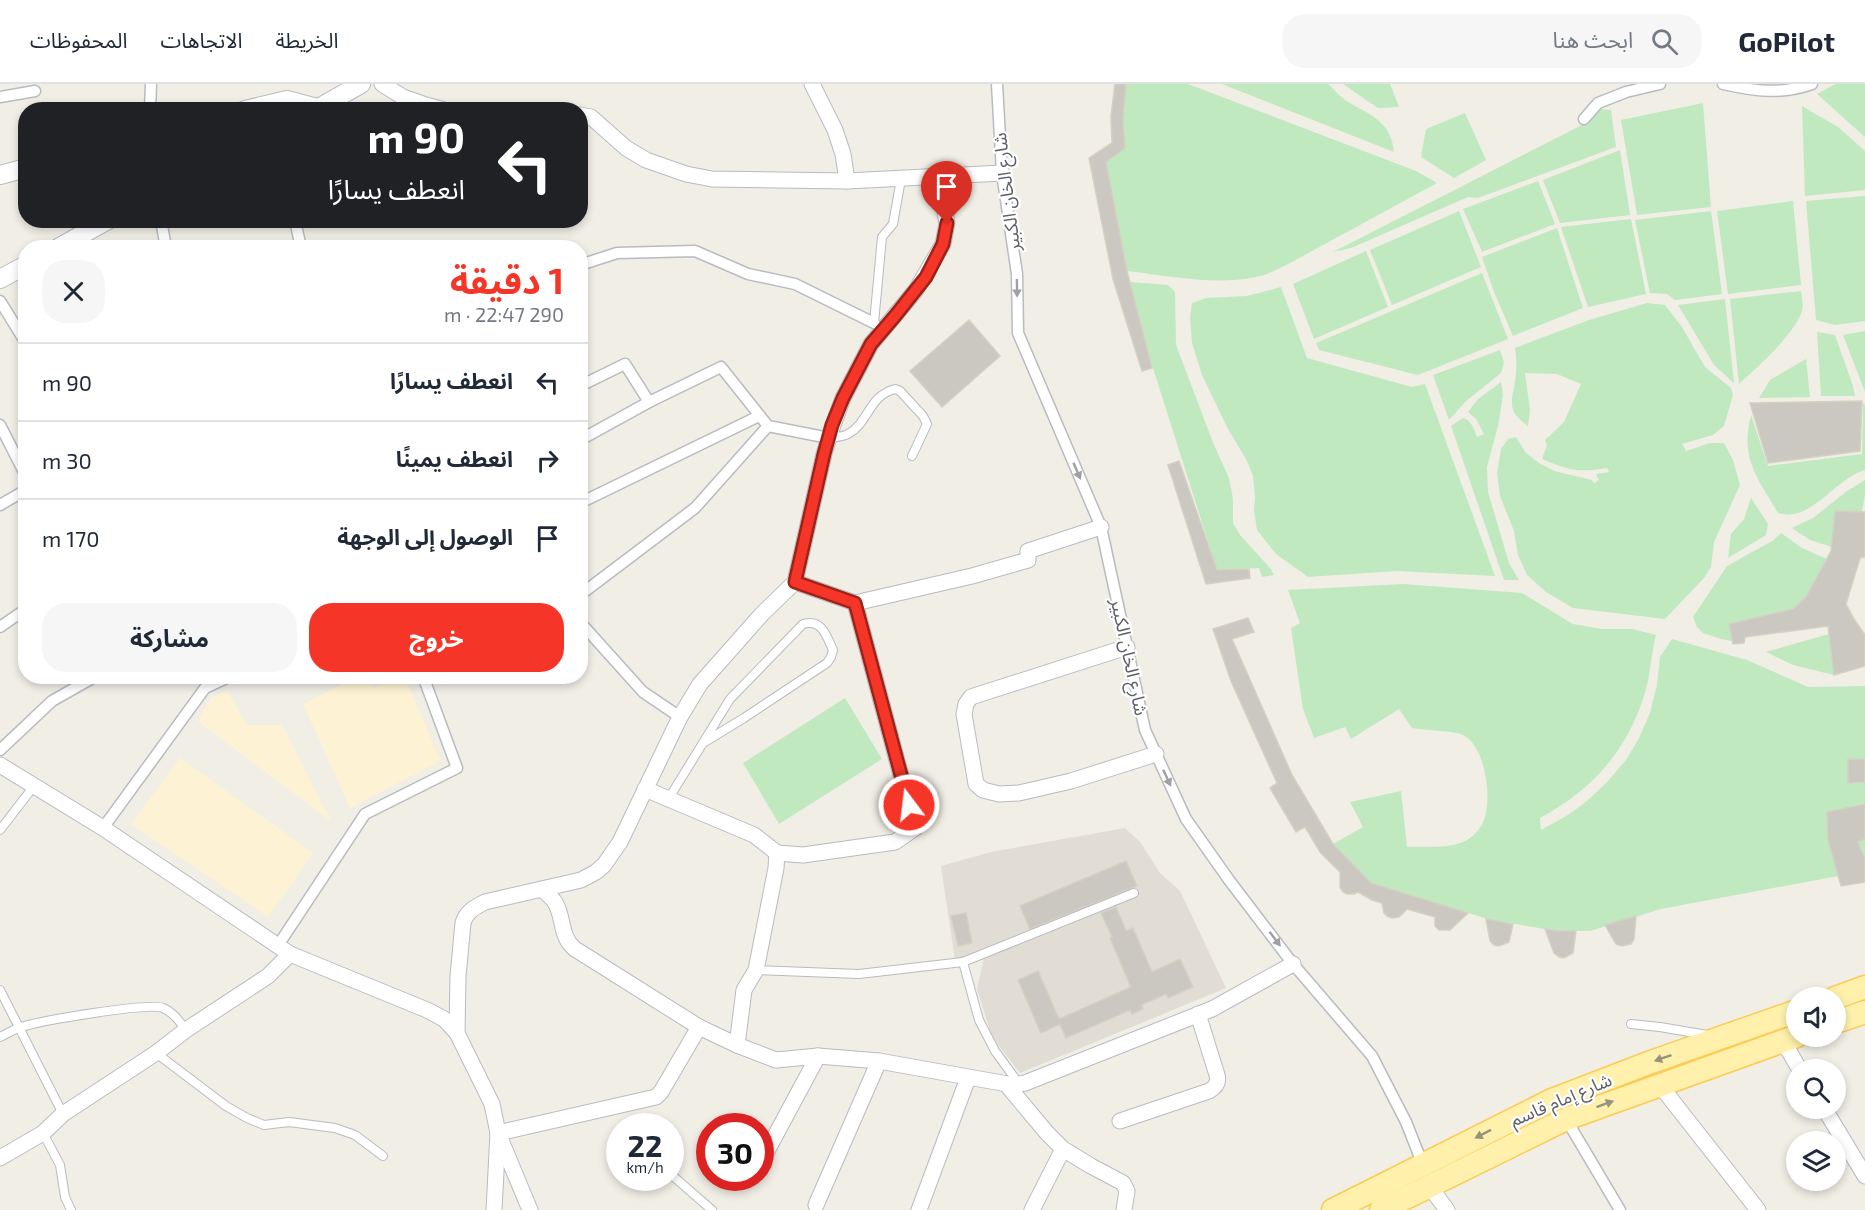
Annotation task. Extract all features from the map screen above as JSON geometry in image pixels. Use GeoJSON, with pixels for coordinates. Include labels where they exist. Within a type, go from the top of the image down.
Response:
{"type":"FeatureCollection","features":[{"type":"Feature","properties":{"kind":"main road"},"geometry":{"type":"LineString","coordinates":[[1846,994],[1865,987]]}},
{"type":"Feature","properties":{"kind":"main road"},"geometry":{"type":"LineString","coordinates":[[1846,1019],[1865,1012]]}},
{"type":"Feature","properties":{"kind":"main road","name":"شارع إمام قاسم"},"geometry":{"type":"LineString","coordinates":[[1334,1210],[1552,1100],[1786,1015]]}},
{"type":"Feature","properties":{"kind":"main road","name":"شارع إمام قاسم"},"geometry":{"type":"LineString","coordinates":[[1381,1210],[1566,1119],[1786,1040]]}},
{"type":"Feature","properties":{"kind":"street"},"geometry":{"type":"LineString","coordinates":[[151,102],[152,84]]}},
{"type":"Feature","properties":{"kind":"street"},"geometry":{"type":"LineString","coordinates":[[324,102],[339,90],[361,84]]}},
{"type":"Feature","properties":{"kind":"street"},"geometry":{"type":"LineString","coordinates":[[382,84],[403,97],[417,102]]}},
{"type":"Feature","properties":{"kind":"street"},"geometry":{"type":"LineString","coordinates":[[812,84],[835,130],[843,154],[847,181]]}},
{"type":"Feature","properties":{"kind":"street","name":"شارع الخان الكبير"},"geometry":{"type":"LineString","coordinates":[[997,84],[1002,173],[1017,274],[1018,333],[1101,527],[1145,730],[1186,819],[1228,880],[1293,964],[1372,1056],[1406,1122],[1423,1165]]}},
{"type":"Feature","properties":{"kind":"street"},"geometry":{"type":"LineString","coordinates":[[1584,119],[1598,103],[1626,92],[1660,84]]}},
{"type":"Feature","properties":{"kind":"street"},"geometry":{"type":"LineString","coordinates":[[1723,84],[1751,90],[1774,91],[1794,90],[1812,84]]}},
{"type":"Feature","properties":{"kind":"street"},"geometry":{"type":"LineString","coordinates":[[0,97],[35,91]]}},
{"type":"Feature","properties":{"kind":"street"},"geometry":{"type":"LineString","coordinates":[[279,102],[287,100],[293,102]]}},
{"type":"Feature","properties":{"kind":"street"},"geometry":{"type":"LineString","coordinates":[[588,116],[626,148],[646,160],[686,174],[712,179],[847,181],[1002,173]]}},
{"type":"Feature","properties":{"kind":"street"},"geometry":{"type":"LineString","coordinates":[[0,175],[18,170]]}},
{"type":"Feature","properties":{"kind":"street"},"geometry":{"type":"LineString","coordinates":[[457,1033],[458,976],[466,915],[485,902],[581,880],[589,877],[604,865],[620,842],[680,717],[700,684],[762,614],[795,582],[824,454],[843,398],[878,327],[916,290],[943,244],[947,223],[938,175]]}},
{"type":"Feature","properties":{"kind":"street"},"geometry":{"type":"LineString","coordinates":[[72,240],[94,228]]}},
{"type":"Feature","properties":{"kind":"street"},"geometry":{"type":"LineString","coordinates":[[588,262],[617,253],[695,251],[748,274],[795,284],[878,327]]}},
{"type":"Feature","properties":{"kind":"street"},"geometry":{"type":"LineString","coordinates":[[0,279],[18,269]]}},
{"type":"Feature","properties":{"kind":"street"},"geometry":{"type":"LineString","coordinates":[[0,301],[18,330]]}},
{"type":"Feature","properties":{"kind":"street"},"geometry":{"type":"LineString","coordinates":[[588,382],[625,364],[650,402]]}},
{"type":"Feature","properties":{"kind":"street"},"geometry":{"type":"LineString","coordinates":[[588,436],[720,367],[768,426],[829,438]]}},
{"type":"Feature","properties":{"kind":"street"},"geometry":{"type":"LineString","coordinates":[[588,499],[759,416]]}},
{"type":"Feature","properties":{"kind":"street"},"geometry":{"type":"LineString","coordinates":[[588,589],[695,508],[768,426]]}},
{"type":"Feature","properties":{"kind":"street"},"geometry":{"type":"LineString","coordinates":[[1,430],[18,461]]}},
{"type":"Feature","properties":{"kind":"street"},"geometry":{"type":"LineString","coordinates":[[0,506],[18,495]]}},
{"type":"Feature","properties":{"kind":"street"},"geometry":{"type":"LineString","coordinates":[[795,582],[855,603],[972,576],[1028,560],[1028,551],[1101,527]]}},
{"type":"Feature","properties":{"kind":"street"},"geometry":{"type":"LineString","coordinates":[[645,789],[754,835],[777,853],[803,855],[895,842],[915,828],[855,603]]}},
{"type":"Feature","properties":{"kind":"street"},"geometry":{"type":"LineString","coordinates":[[0,627],[18,615]]}},
{"type":"Feature","properties":{"kind":"street"},"geometry":{"type":"LineString","coordinates":[[588,631],[643,692],[680,717]]}},
{"type":"Feature","properties":{"kind":"street"},"geometry":{"type":"LineString","coordinates":[[1126,647],[971,697],[966,704],[964,714],[976,784],[983,790],[999,795],[1019,793],[1071,781],[1156,754]]}},
{"type":"Feature","properties":{"kind":"street"},"geometry":{"type":"LineString","coordinates":[[0,750],[52,701],[82,684]]}},
{"type":"Feature","properties":{"kind":"street"},"geometry":{"type":"LineString","coordinates":[[102,828],[205,688],[214,684]]}},
{"type":"Feature","properties":{"kind":"street"},"geometry":{"type":"LineString","coordinates":[[0,1158],[43,1132],[63,1114],[268,976],[365,814],[457,768],[426,684]]}},
{"type":"Feature","properties":{"kind":"street"},"geometry":{"type":"LineString","coordinates":[[0,765],[102,828],[283,950],[444,1019],[457,1033],[492,1104],[498,1133],[530,1210]]}},
{"type":"Feature","properties":{"kind":"street"},"geometry":{"type":"LineString","coordinates":[[737,1045],[744,990],[756,970],[777,853]]}},
{"type":"Feature","properties":{"kind":"street"},"geometry":{"type":"LineString","coordinates":[[543,890],[555,902],[564,934],[570,945],[699,1028],[737,1045],[776,1060],[818,1056],[879,1061],[1012,1084],[1224,1003],[1293,964]]}},
{"type":"Feature","properties":{"kind":"street"},"geometry":{"type":"LineString","coordinates":[[1120,1121],[1209,1091],[1216,1086],[1217,1075],[1198,1014]]}},
{"type":"Feature","properties":{"kind":"street"},"geometry":{"type":"LineString","coordinates":[[498,1133],[656,1097],[699,1028]]}},
{"type":"Feature","properties":{"kind":"street"},"geometry":{"type":"LineString","coordinates":[[774,1138],[818,1056]]}},
{"type":"Feature","properties":{"kind":"street"},"geometry":{"type":"LineString","coordinates":[[816,1205],[879,1061]]}},
{"type":"Feature","properties":{"kind":"street"},"geometry":{"type":"LineString","coordinates":[[919,1210],[968,1078]]}},
{"type":"Feature","properties":{"kind":"street"},"geometry":{"type":"LineString","coordinates":[[1012,1084],[1047,1133],[1064,1149],[1123,1183],[1127,1191],[1124,1210]]}},
{"type":"Feature","properties":{"kind":"street"},"geometry":{"type":"LineString","coordinates":[[1659,1084],[1758,1210]]}},
{"type":"Feature","properties":{"kind":"street"},"geometry":{"type":"LineString","coordinates":[[1566,1119],[1620,1210]]}},
{"type":"Feature","properties":{"kind":"street"},"geometry":{"type":"LineString","coordinates":[[1831,1119],[1865,1176]]}},
{"type":"Feature","properties":{"kind":"street"},"geometry":{"type":"LineString","coordinates":[[494,1210],[498,1133]]}},
{"type":"Feature","properties":{"kind":"street"},"geometry":{"type":"LineString","coordinates":[[1032,1210],[1064,1149]]}},
{"type":"Feature","properties":{"kind":"street"},"geometry":{"type":"LineString","coordinates":[[1430,1187],[1447,1210]]}},
{"type":"Feature","properties":{"kind":"lane"},"geometry":{"type":"LineString","coordinates":[[878,327],[882,237],[893,224],[901,179]]}},
{"type":"Feature","properties":{"kind":"lane"},"geometry":{"type":"LineString","coordinates":[[829,438],[846,435],[855,429],[880,395],[895,389],[900,391],[927,424],[912,456]]}},
{"type":"Feature","properties":{"kind":"lane"},"geometry":{"type":"LineString","coordinates":[[669,798],[703,742],[730,699],[803,624],[816,623],[823,630],[833,650],[828,663],[703,742]]}},
{"type":"Feature","properties":{"kind":"lane"},"geometry":{"type":"LineString","coordinates":[[0,830],[34,786]]}},
{"type":"Feature","properties":{"kind":"lane"},"geometry":{"type":"LineString","coordinates":[[756,970],[859,974],[963,962],[1134,893]]}},
{"type":"Feature","properties":{"kind":"lane"},"geometry":{"type":"LineString","coordinates":[[963,962],[979,1020],[1012,1084]]}},
{"type":"Feature","properties":{"kind":"lane"},"geometry":{"type":"LineString","coordinates":[[0,990],[63,1114]]}},
{"type":"Feature","properties":{"kind":"lane"},"geometry":{"type":"LineString","coordinates":[[0,1037],[19,1027],[139,1007],[162,1007],[175,1016],[186,1030]]}},
{"type":"Feature","properties":{"kind":"lane"},"geometry":{"type":"LineString","coordinates":[[1630,1024],[1721,1037]]}},
{"type":"Feature","properties":{"kind":"lane"},"geometry":{"type":"LineString","coordinates":[[156,1053],[226,1106],[247,1118],[264,1125],[289,1122],[334,1128],[355,1135],[383,1156]]}},
{"type":"Feature","properties":{"kind":"lane"},"geometry":{"type":"LineString","coordinates":[[43,1132],[60,1165],[65,1197],[71,1210]]}},
{"type":"Feature","properties":{"kind":"lane"},"geometry":{"type":"LineString","coordinates":[[684,1186],[712,1210]]}},
{"type":"Feature","properties":{"kind":"shaded area"},"geometry":{"type":"Polygon","coordinates":[[[1125,828],[1140,842],[1160,873],[1180,891],[1226,988],[1020,1073],[992,1037],[977,989],[984,958],[955,960],[941,866],[991,852],[1125,828]]]}},
{"type":"Feature","properties":{"kind":"green space"},"geometry":{"type":"Polygon","coordinates":[[[1126,84],[1188,84],[1416,171],[1437,183],[1264,275],[1214,280],[1127,271],[1106,162],[1125,148],[1123,118],[1126,84]]]}},
{"type":"Feature","properties":{"kind":"green space"},"geometry":{"type":"Polygon","coordinates":[[[1222,84],[1328,84],[1343,98],[1384,125],[1392,141],[1394,152],[1222,84]]]}},
{"type":"Feature","properties":{"kind":"green space"},"geometry":{"type":"Polygon","coordinates":[[[1343,84],[1390,84],[1399,107],[1378,108],[1343,84]]]}},
{"type":"Feature","properties":{"kind":"green space"},"geometry":{"type":"Polygon","coordinates":[[[1835,84],[1865,84],[1865,137],[1817,94],[1835,84]]]}},
{"type":"Feature","properties":{"kind":"green space"},"geometry":{"type":"Polygon","coordinates":[[[1703,103],[1711,207],[1637,215],[1621,120],[1703,103]]]}},
{"type":"Feature","properties":{"kind":"green space"},"geometry":{"type":"Polygon","coordinates":[[[1802,106],[1838,127],[1865,151],[1865,190],[1805,196],[1802,106]]]}},
{"type":"Feature","properties":{"kind":"green space"},"geometry":{"type":"Polygon","coordinates":[[[1601,109],[1611,110],[1616,147],[1478,198],[1468,197],[1351,248],[1333,252],[1586,123],[1601,109]]]}},
{"type":"Feature","properties":{"kind":"green space"},"geometry":{"type":"Polygon","coordinates":[[[1465,113],[1486,160],[1454,178],[1421,157],[1426,129],[1465,113]]]}},
{"type":"Feature","properties":{"kind":"green space"},"geometry":{"type":"Polygon","coordinates":[[[1620,150],[1630,215],[1560,223],[1543,180],[1620,150]]]}},
{"type":"Feature","properties":{"kind":"green space"},"geometry":{"type":"Polygon","coordinates":[[[1538,181],[1555,224],[1482,252],[1463,209],[1538,181]]]}},
{"type":"Feature","properties":{"kind":"green space"},"geometry":{"type":"Polygon","coordinates":[[[1865,196],[1865,321],[1835,325],[1816,320],[1806,201],[1865,196]]]}},
{"type":"Feature","properties":{"kind":"green space"},"geometry":{"type":"Polygon","coordinates":[[[1793,201],[1801,285],[1728,294],[1717,211],[1793,201]]]}},
{"type":"Feature","properties":{"kind":"green space"},"geometry":{"type":"Polygon","coordinates":[[[1459,211],[1481,267],[1392,305],[1370,250],[1459,211]]]}},
{"type":"Feature","properties":{"kind":"green space"},"geometry":{"type":"Polygon","coordinates":[[[1711,211],[1722,294],[1675,300],[1667,294],[1650,293],[1635,220],[1711,211]]]}},
{"type":"Feature","properties":{"kind":"green space"},"geometry":{"type":"Polygon","coordinates":[[[1631,219],[1646,294],[1588,307],[1561,227],[1631,219]]]}},
{"type":"Feature","properties":{"kind":"green space"},"geometry":{"type":"Polygon","coordinates":[[[1557,228],[1583,308],[1513,336],[1482,257],[1557,228]]]}},
{"type":"Feature","properties":{"kind":"green space"},"geometry":{"type":"Polygon","coordinates":[[[1366,251],[1388,307],[1314,339],[1293,284],[1366,251]]]}},
{"type":"Feature","properties":{"kind":"green space"},"geometry":{"type":"Polygon","coordinates":[[[1482,273],[1508,339],[1418,375],[1319,350],[1316,343],[1482,273]]]}},
{"type":"Feature","properties":{"kind":"green space"},"geometry":{"type":"Polygon","coordinates":[[[1130,282],[1168,285],[1175,292],[1176,345],[1229,478],[1233,499],[1233,523],[1240,535],[1274,575],[1262,577],[1259,568],[1217,570],[1147,349],[1130,282]]]}},
{"type":"Feature","properties":{"kind":"green space"},"geometry":{"type":"Polygon","coordinates":[[[1281,287],[1307,358],[1412,387],[1425,384],[1495,576],[1396,571],[1308,577],[1276,554],[1257,530],[1253,476],[1202,375],[1192,343],[1190,317],[1192,303],[1206,298],[1247,296],[1281,287]]]}},
{"type":"Feature","properties":{"kind":"green space"},"geometry":{"type":"Polygon","coordinates":[[[1801,291],[1801,314],[1790,332],[1739,384],[1730,299],[1801,291]]]}},
{"type":"Feature","properties":{"kind":"green space"},"geometry":{"type":"Polygon","coordinates":[[[1725,299],[1734,383],[1714,365],[1678,305],[1725,299]]]}},
{"type":"Feature","properties":{"kind":"green space"},"geometry":{"type":"Polygon","coordinates":[[[1647,303],[1665,305],[1682,327],[1705,367],[1731,388],[1733,395],[1724,426],[1713,435],[1682,444],[1686,451],[1710,443],[1724,443],[1733,460],[1740,485],[1714,542],[1711,567],[1704,578],[1665,619],[1573,608],[1546,592],[1527,575],[1518,555],[1514,531],[1500,496],[1497,473],[1501,449],[1508,439],[1516,437],[1526,453],[1554,471],[1592,480],[1594,483],[1599,480],[1596,474],[1609,472],[1607,468],[1573,470],[1542,459],[1547,445],[1545,440],[1564,422],[1581,384],[1557,374],[1525,373],[1530,410],[1528,426],[1515,414],[1512,402],[1516,367],[1515,348],[1589,320],[1647,303]]]}},
{"type":"Feature","properties":{"kind":"green space"},"geometry":{"type":"Polygon","coordinates":[[[1865,331],[1865,392],[1843,335],[1865,331]]]}},
{"type":"Feature","properties":{"kind":"green space"},"geometry":{"type":"Polygon","coordinates":[[[1817,332],[1835,335],[1855,396],[1821,396],[1817,332]]]}},
{"type":"Feature","properties":{"kind":"green space"},"geometry":{"type":"Polygon","coordinates":[[[1500,350],[1504,362],[1501,373],[1466,401],[1449,420],[1433,375],[1500,350]]]}},
{"type":"Feature","properties":{"kind":"green space"},"geometry":{"type":"Polygon","coordinates":[[[1806,359],[1810,397],[1759,398],[1770,380],[1806,359]]]}},
{"type":"Feature","properties":{"kind":"green space"},"geometry":{"type":"Polygon","coordinates":[[[1501,382],[1503,395],[1498,426],[1487,467],[1488,492],[1509,563],[1519,580],[1504,580],[1451,426],[1463,418],[1471,423],[1477,437],[1484,434],[1476,419],[1468,412],[1478,399],[1501,382]]]}},
{"type":"Feature","properties":{"kind":"green space"},"geometry":{"type":"Polygon","coordinates":[[[1863,403],[1865,405],[1865,470],[1854,475],[1802,512],[1778,513],[1752,467],[1748,444],[1751,415],[1768,466],[1862,454],[1863,403]]]}},
{"type":"Feature","properties":{"kind":"green space"},"geometry":{"type":"Polygon","coordinates":[[[1865,480],[1862,512],[1835,512],[1832,547],[1810,540],[1792,528],[1813,518],[1865,480]]]}},
{"type":"Feature","properties":{"kind":"green space"},"geometry":{"type":"Polygon","coordinates":[[[1751,498],[1768,524],[1766,535],[1728,558],[1731,534],[1744,519],[1751,498]]]}},
{"type":"Feature","properties":{"kind":"green space"},"geometry":{"type":"Polygon","coordinates":[[[1781,533],[1802,548],[1827,559],[1806,597],[1793,609],[1732,641],[1703,633],[1697,627],[1693,617],[1727,566],[1772,541],[1781,533]]]}},
{"type":"Feature","properties":{"kind":"green space"},"geometry":{"type":"Polygon","coordinates":[[[1403,584],[1522,593],[1573,624],[1602,629],[1632,629],[1656,635],[1648,681],[1641,704],[1622,744],[1595,778],[1578,793],[1540,818],[1541,830],[1587,801],[1626,760],[1650,713],[1657,685],[1660,657],[1672,639],[1747,660],[1808,687],[1865,686],[1865,871],[1661,909],[1590,931],[1557,931],[1491,920],[1371,883],[1333,844],[1363,827],[1350,802],[1401,791],[1407,847],[1440,847],[1463,842],[1472,837],[1484,820],[1487,787],[1482,761],[1471,741],[1463,735],[1412,728],[1399,709],[1351,739],[1345,727],[1314,738],[1303,709],[1291,628],[1300,623],[1288,590],[1403,584]]]}},
{"type":"Feature","properties":{"kind":"green space"},"geometry":{"type":"Polygon","coordinates":[[[1829,634],[1834,675],[1793,665],[1766,652],[1829,634]]]}},
{"type":"Feature","properties":{"kind":"green space"},"geometry":{"type":"Polygon","coordinates":[[[845,698],[882,759],[779,824],[743,763],[845,698]]]}},
{"type":"Feature","properties":{"kind":"sand"},"geometry":{"type":"Polygon","coordinates":[[[342,684],[372,684],[374,688],[385,684],[408,684],[440,761],[350,808],[303,704],[342,684]]]}},
{"type":"Feature","properties":{"kind":"sand"},"geometry":{"type":"Polygon","coordinates":[[[227,691],[247,725],[282,725],[332,822],[198,721],[211,698],[227,691]]]}},
{"type":"Feature","properties":{"kind":"sand"},"geometry":{"type":"Polygon","coordinates":[[[180,758],[313,853],[268,917],[131,824],[180,758]]]}},
{"type":"Feature","properties":{"kind":"building"},"geometry":{"type":"Polygon","coordinates":[[[1115,84],[1126,84],[1123,118],[1125,148],[1106,162],[1127,271],[1152,368],[1142,371],[1113,279],[1089,158],[1112,143],[1111,116],[1115,84]]]}},
{"type":"Feature","properties":{"kind":"building"},"geometry":{"type":"Polygon","coordinates":[[[969,320],[1000,356],[942,407],[910,371],[969,320]]]}},
{"type":"Feature","properties":{"kind":"building"},"geometry":{"type":"Polygon","coordinates":[[[1862,401],[1860,451],[1768,463],[1750,403],[1862,401]]]}},
{"type":"Feature","properties":{"kind":"building"},"geometry":{"type":"Polygon","coordinates":[[[1179,461],[1217,570],[1249,569],[1250,578],[1206,584],[1168,465],[1179,461]]]}},
{"type":"Feature","properties":{"kind":"building"},"geometry":{"type":"Polygon","coordinates":[[[1835,511],[1865,512],[1865,557],[1860,558],[1846,604],[1865,635],[1865,666],[1834,675],[1828,626],[1745,637],[1744,643],[1733,644],[1729,624],[1793,609],[1806,597],[1831,551],[1835,511]]]}},
{"type":"Feature","properties":{"kind":"building"},"geometry":{"type":"Polygon","coordinates":[[[1248,618],[1254,632],[1232,639],[1292,775],[1333,844],[1371,883],[1468,913],[1450,930],[1439,930],[1435,926],[1435,917],[1407,909],[1399,917],[1392,918],[1384,913],[1382,903],[1358,892],[1347,894],[1343,892],[1340,887],[1340,872],[1320,852],[1305,827],[1296,832],[1270,788],[1277,783],[1231,681],[1213,629],[1248,618]]]}},
{"type":"Feature","properties":{"kind":"building"},"geometry":{"type":"Polygon","coordinates":[[[1848,759],[1865,759],[1865,782],[1848,783],[1848,759]]]}},
{"type":"Feature","properties":{"kind":"building"},"geometry":{"type":"Polygon","coordinates":[[[1865,804],[1865,839],[1858,842],[1865,859],[1865,882],[1841,886],[1828,840],[1827,812],[1865,804]]]}},
{"type":"Feature","properties":{"kind":"building"},"geometry":{"type":"Polygon","coordinates":[[[1126,861],[1137,886],[1030,929],[1020,906],[1126,861]]]}},
{"type":"Feature","properties":{"kind":"building"},"geometry":{"type":"Polygon","coordinates":[[[1116,907],[1126,931],[1133,928],[1152,972],[1180,959],[1193,987],[1168,998],[1166,994],[1141,1005],[1143,1009],[1132,1014],[1130,1010],[1066,1038],[1060,1024],[1041,1033],[1018,980],[1038,971],[1059,1019],[1131,987],[1101,913],[1116,907]]]}},
{"type":"Feature","properties":{"kind":"building"},"geometry":{"type":"Polygon","coordinates":[[[966,913],[972,943],[958,946],[951,916],[966,913]]]}},
{"type":"Feature","properties":{"kind":"building"},"geometry":{"type":"Polygon","coordinates":[[[1636,916],[1634,939],[1631,944],[1621,946],[1616,944],[1605,925],[1636,916]]]}},
{"type":"Feature","properties":{"kind":"building"},"geometry":{"type":"Polygon","coordinates":[[[1486,919],[1513,924],[1509,942],[1499,946],[1490,941],[1486,919]]]}},
{"type":"Feature","properties":{"kind":"building"},"geometry":{"type":"Polygon","coordinates":[[[1545,929],[1576,931],[1573,953],[1564,958],[1554,953],[1545,929]]]}},
{"type":"Feature","properties":{"kind":"route"},"geometry":{"type":"LineString","coordinates":[[909,805],[855,603],[795,582],[824,454],[843,398],[871,344],[926,277],[943,244],[947,223]]}}]}
